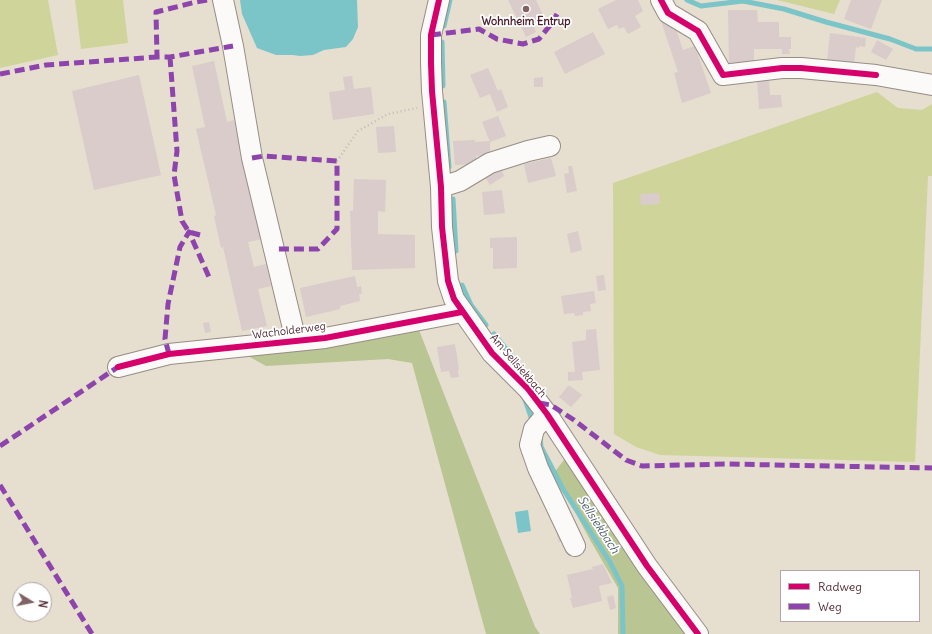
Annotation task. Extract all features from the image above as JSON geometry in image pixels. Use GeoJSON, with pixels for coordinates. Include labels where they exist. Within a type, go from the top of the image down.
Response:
{"type":"FeatureCollection","features":[{"type":"Feature","properties":{"kind":"street"},"geometry":{"type":"LineString","coordinates":[[223,0],[233,46],[252,158],[296,341]]}},
{"type":"Feature","properties":{"kind":"street","name":"Am Sellsiekbach"},"geometry":{"type":"LineString","coordinates":[[439,0],[431,35],[431,63],[441,187],[442,227],[448,281],[454,299],[492,353],[528,388],[547,414],[647,566],[698,634]]}},
{"type":"Feature","properties":{"kind":"street"},"geometry":{"type":"LineString","coordinates":[[661,0],[668,13],[698,30],[723,75],[782,68],[801,68],[876,75],[932,85]]}},
{"type":"Feature","properties":{"kind":"street"},"geometry":{"type":"LineString","coordinates":[[441,187],[460,181],[490,163],[550,146]]}},
{"type":"Feature","properties":{"kind":"street","name":"Wacholderweg"},"geometry":{"type":"LineString","coordinates":[[118,367],[169,354],[325,338],[462,312]]}},
{"type":"Feature","properties":{"kind":"street"},"geometry":{"type":"LineString","coordinates":[[547,414],[534,429],[530,445],[538,468],[575,546]]}},
{"type":"Feature","properties":{"kind":"path"},"geometry":{"type":"LineString","coordinates":[[337,161],[358,130],[388,114],[434,104]]}},
{"type":"Feature","properties":{"kind":"green space"},"geometry":{"type":"Polygon","coordinates":[[[0,0],[48,0],[58,55],[0,68],[0,0]]]}},
{"type":"Feature","properties":{"kind":"green space"},"geometry":{"type":"Polygon","coordinates":[[[75,0],[123,0],[128,43],[81,49],[75,0]]]}},
{"type":"Feature","properties":{"kind":"green space"},"geometry":{"type":"Polygon","coordinates":[[[777,0],[840,0],[834,14],[777,0]]]}},
{"type":"Feature","properties":{"kind":"green space"},"geometry":{"type":"Polygon","coordinates":[[[877,92],[898,108],[922,110],[932,104],[932,176],[928,176],[915,462],[660,455],[636,447],[614,434],[613,183],[877,92]]]}},
{"type":"Feature","properties":{"kind":"green space"},"geometry":{"type":"Polygon","coordinates":[[[419,330],[535,627],[540,634],[486,634],[412,363],[388,359],[266,366],[248,356],[419,330]]]}},
{"type":"Feature","properties":{"kind":"green space"},"geometry":{"type":"Polygon","coordinates":[[[567,456],[690,634],[618,634],[618,588],[554,473],[567,456]]]}},
{"type":"Feature","properties":{"kind":"water"},"geometry":{"type":"Polygon","coordinates":[[[240,0],[357,0],[358,27],[353,39],[346,47],[324,50],[313,55],[276,55],[257,48],[242,14],[240,0]]]}},
{"type":"Feature","properties":{"kind":"water"},"geometry":{"type":"Polygon","coordinates":[[[528,510],[531,531],[518,533],[515,512],[528,510]]]}},
{"type":"Feature","properties":{"kind":"building","name":"Wohnheim Entrup"},"geometry":{"type":"Polygon","coordinates":[[[508,0],[536,0],[545,19],[533,25],[536,32],[526,37],[508,0]]]}},
{"type":"Feature","properties":{"kind":"building"},"geometry":{"type":"Polygon","coordinates":[[[616,0],[638,0],[643,11],[635,16],[641,27],[628,34],[624,27],[619,29],[617,25],[608,29],[598,9],[616,0]]]}},
{"type":"Feature","properties":{"kind":"building"},"geometry":{"type":"Polygon","coordinates":[[[851,0],[882,0],[871,29],[844,19],[851,0]]]}},
{"type":"Feature","properties":{"kind":"building"},"geometry":{"type":"Polygon","coordinates":[[[728,10],[757,10],[758,22],[779,22],[779,37],[791,37],[791,49],[789,49],[790,54],[782,54],[782,49],[754,49],[754,66],[729,66],[728,10]]]}},
{"type":"Feature","properties":{"kind":"building"},"geometry":{"type":"Polygon","coordinates":[[[669,18],[673,30],[676,29],[683,50],[695,46],[711,93],[682,103],[674,73],[678,72],[661,21],[669,18]]]}},
{"type":"Feature","properties":{"kind":"building"},"geometry":{"type":"Polygon","coordinates":[[[593,32],[605,54],[565,74],[554,52],[593,32]]]}},
{"type":"Feature","properties":{"kind":"building"},"geometry":{"type":"Polygon","coordinates":[[[830,33],[866,38],[865,47],[856,47],[854,65],[827,61],[830,33]]]}},
{"type":"Feature","properties":{"kind":"building"},"geometry":{"type":"Polygon","coordinates":[[[877,40],[893,49],[886,60],[871,52],[877,40]]]}},
{"type":"Feature","properties":{"kind":"building"},"geometry":{"type":"Polygon","coordinates":[[[214,61],[227,122],[234,120],[263,239],[248,242],[254,267],[266,264],[271,286],[258,289],[267,326],[242,331],[223,247],[221,248],[214,216],[216,215],[196,129],[205,127],[192,66],[214,61]]]}},
{"type":"Feature","properties":{"kind":"building"},"geometry":{"type":"Polygon","coordinates":[[[488,68],[498,91],[501,89],[508,107],[497,112],[490,94],[480,98],[470,75],[488,68]]]}},
{"type":"Feature","properties":{"kind":"building"},"geometry":{"type":"Polygon","coordinates":[[[139,75],[161,175],[94,190],[72,91],[139,75]]]}},
{"type":"Feature","properties":{"kind":"building"},"geometry":{"type":"Polygon","coordinates":[[[352,76],[354,89],[371,87],[374,114],[333,120],[329,92],[345,90],[343,77],[352,76]]]}},
{"type":"Feature","properties":{"kind":"building"},"geometry":{"type":"Polygon","coordinates":[[[543,77],[543,87],[534,87],[534,78],[543,77]]]}},
{"type":"Feature","properties":{"kind":"building"},"geometry":{"type":"Polygon","coordinates":[[[769,79],[770,95],[781,95],[782,107],[759,109],[757,80],[769,79]]]}},
{"type":"Feature","properties":{"kind":"building"},"geometry":{"type":"Polygon","coordinates":[[[498,116],[506,136],[490,142],[482,122],[498,116]]]}},
{"type":"Feature","properties":{"kind":"building"},"geometry":{"type":"Polygon","coordinates":[[[394,126],[396,152],[378,153],[376,127],[394,126]]]}},
{"type":"Feature","properties":{"kind":"building"},"geometry":{"type":"Polygon","coordinates":[[[475,140],[475,142],[490,141],[490,155],[476,156],[476,164],[455,165],[453,141],[475,140]]]}},
{"type":"Feature","properties":{"kind":"building"},"geometry":{"type":"Polygon","coordinates":[[[551,158],[556,176],[528,183],[524,164],[551,158]]]}},
{"type":"Feature","properties":{"kind":"building"},"geometry":{"type":"Polygon","coordinates":[[[499,164],[504,176],[490,185],[483,174],[499,164]]]}},
{"type":"Feature","properties":{"kind":"building"},"geometry":{"type":"Polygon","coordinates":[[[568,166],[572,166],[577,191],[567,193],[564,174],[569,173],[568,166]]]}},
{"type":"Feature","properties":{"kind":"building"},"geometry":{"type":"Polygon","coordinates":[[[354,179],[386,180],[385,212],[378,211],[378,234],[415,235],[415,268],[352,270],[350,211],[353,211],[354,179]]]}},
{"type":"Feature","properties":{"kind":"building"},"geometry":{"type":"Polygon","coordinates":[[[502,190],[505,213],[484,215],[482,192],[502,190]]]}},
{"type":"Feature","properties":{"kind":"building"},"geometry":{"type":"Polygon","coordinates":[[[659,193],[660,204],[641,205],[640,194],[659,193]]]}},
{"type":"Feature","properties":{"kind":"building"},"geometry":{"type":"Polygon","coordinates":[[[578,231],[582,250],[571,253],[567,234],[578,231]]]}},
{"type":"Feature","properties":{"kind":"building"},"geometry":{"type":"Polygon","coordinates":[[[517,237],[517,268],[493,269],[493,248],[490,248],[490,238],[517,237]]]}},
{"type":"Feature","properties":{"kind":"building"},"geometry":{"type":"Polygon","coordinates":[[[604,275],[606,290],[598,291],[596,276],[604,275]]]}},
{"type":"Feature","properties":{"kind":"building"},"geometry":{"type":"Polygon","coordinates":[[[355,276],[357,287],[361,286],[362,294],[359,294],[360,301],[340,306],[340,309],[306,317],[300,288],[355,276]]]}},
{"type":"Feature","properties":{"kind":"building"},"geometry":{"type":"Polygon","coordinates":[[[594,291],[596,303],[590,304],[591,311],[583,312],[583,315],[575,316],[574,313],[564,314],[561,296],[594,291]]]}},
{"type":"Feature","properties":{"kind":"building"},"geometry":{"type":"Polygon","coordinates":[[[209,322],[211,332],[205,333],[203,323],[209,322]]]}},
{"type":"Feature","properties":{"kind":"building"},"geometry":{"type":"Polygon","coordinates":[[[596,329],[600,370],[582,372],[583,380],[568,381],[568,372],[575,372],[572,342],[586,340],[586,330],[596,329]]]}},
{"type":"Feature","properties":{"kind":"building"},"geometry":{"type":"Polygon","coordinates":[[[455,344],[459,377],[451,378],[449,371],[441,372],[437,347],[455,344]]]}},
{"type":"Feature","properties":{"kind":"building"},"geometry":{"type":"Polygon","coordinates":[[[568,386],[582,395],[571,407],[559,397],[568,386]]]}},
{"type":"Feature","properties":{"kind":"building"},"geometry":{"type":"Polygon","coordinates":[[[555,526],[567,540],[559,542],[555,526]]]}},
{"type":"Feature","properties":{"kind":"building"},"geometry":{"type":"Polygon","coordinates":[[[603,564],[612,583],[599,586],[602,601],[573,608],[567,575],[593,569],[592,567],[603,564]]]}},
{"type":"Feature","properties":{"kind":"building"},"geometry":{"type":"Polygon","coordinates":[[[613,595],[616,608],[610,610],[607,597],[613,595]]]}},
{"type":"Feature","properties":{"kind":"waterway","name":"Sellsiekbach"},"geometry":{"type":"LineString","coordinates":[[444,26],[450,0]]}},
{"type":"Feature","properties":{"kind":"waterway"},"geometry":{"type":"LineString","coordinates":[[687,0],[701,6],[743,1],[784,9],[890,39],[916,49],[932,49]]}},
{"type":"Feature","properties":{"kind":"waterway","name":"Sellsiekbach"},"geometry":{"type":"LineString","coordinates":[[442,42],[443,86]]}},
{"type":"Feature","properties":{"kind":"waterway","name":"Sellsiekbach"},"geometry":{"type":"LineString","coordinates":[[444,102],[449,167]]}},
{"type":"Feature","properties":{"kind":"waterway","name":"Sellsiekbach"},"geometry":{"type":"LineString","coordinates":[[453,199],[456,251]]}},
{"type":"Feature","properties":{"kind":"waterway","name":"Sellsiekbach"},"geometry":{"type":"LineString","coordinates":[[462,285],[471,305],[486,325]]}},
{"type":"Feature","properties":{"kind":"waterway","name":"Sellsiekbach"},"geometry":{"type":"LineString","coordinates":[[494,334],[524,371]]}},
{"type":"Feature","properties":{"kind":"waterway","name":"Sellsiekbach"},"geometry":{"type":"LineString","coordinates":[[524,397],[531,417]]}},
{"type":"Feature","properties":{"kind":"waterway","name":"Sellsiekbach"},"geometry":{"type":"LineString","coordinates":[[540,437],[541,447],[563,489],[610,562],[622,586],[623,634]]}},
{"type":"Feature","properties":{"kind":"marked path"},"geometry":{"type":"LineString","coordinates":[[207,0],[156,12],[157,57],[170,57],[233,46]]}},
{"type":"Feature","properties":{"kind":"marked path"},"geometry":{"type":"LineString","coordinates":[[431,35],[479,29],[497,39],[523,44],[539,39],[552,23],[557,14]]}},
{"type":"Feature","properties":{"kind":"marked path"},"geometry":{"type":"LineString","coordinates":[[0,74],[46,65],[157,57]]}},
{"type":"Feature","properties":{"kind":"marked path"},"geometry":{"type":"LineString","coordinates":[[170,57],[177,151],[174,175],[182,221],[189,232],[200,235]]}},
{"type":"Feature","properties":{"kind":"marked path"},"geometry":{"type":"LineString","coordinates":[[252,158],[264,156],[337,161],[337,229],[318,249],[275,249]]}},
{"type":"Feature","properties":{"kind":"marked path"},"geometry":{"type":"LineString","coordinates":[[169,354],[165,339],[168,304],[180,247],[189,232],[209,277]]}},
{"type":"Feature","properties":{"kind":"marked path"},"geometry":{"type":"LineString","coordinates":[[0,446],[118,367]]}},
{"type":"Feature","properties":{"kind":"marked path"},"geometry":{"type":"LineString","coordinates":[[539,403],[551,405],[574,420],[626,460],[642,466],[726,464],[932,468]]}},
{"type":"Feature","properties":{"kind":"marked path"},"geometry":{"type":"LineString","coordinates":[[0,485],[92,634]]}},
{"type":"Feature","properties":{"kind":"cycle path"},"geometry":{"type":"LineString","coordinates":[[439,0],[431,35],[432,91],[441,187],[442,227],[448,281],[454,299],[492,353],[528,389],[547,414],[647,566],[698,634]]}},
{"type":"Feature","properties":{"kind":"cycle path"},"geometry":{"type":"LineString","coordinates":[[661,0],[668,13],[698,31],[723,75],[782,68],[801,68],[876,75]]}},
{"type":"Feature","properties":{"kind":"cycle path"},"geometry":{"type":"LineString","coordinates":[[118,367],[169,354],[325,338],[462,312]]}},
{"type":"Feature","properties":{"kind":"place","name":"Wohnheim Entrup"},"geometry":{"type":"Point","coordinates":[526,9]}}]}
